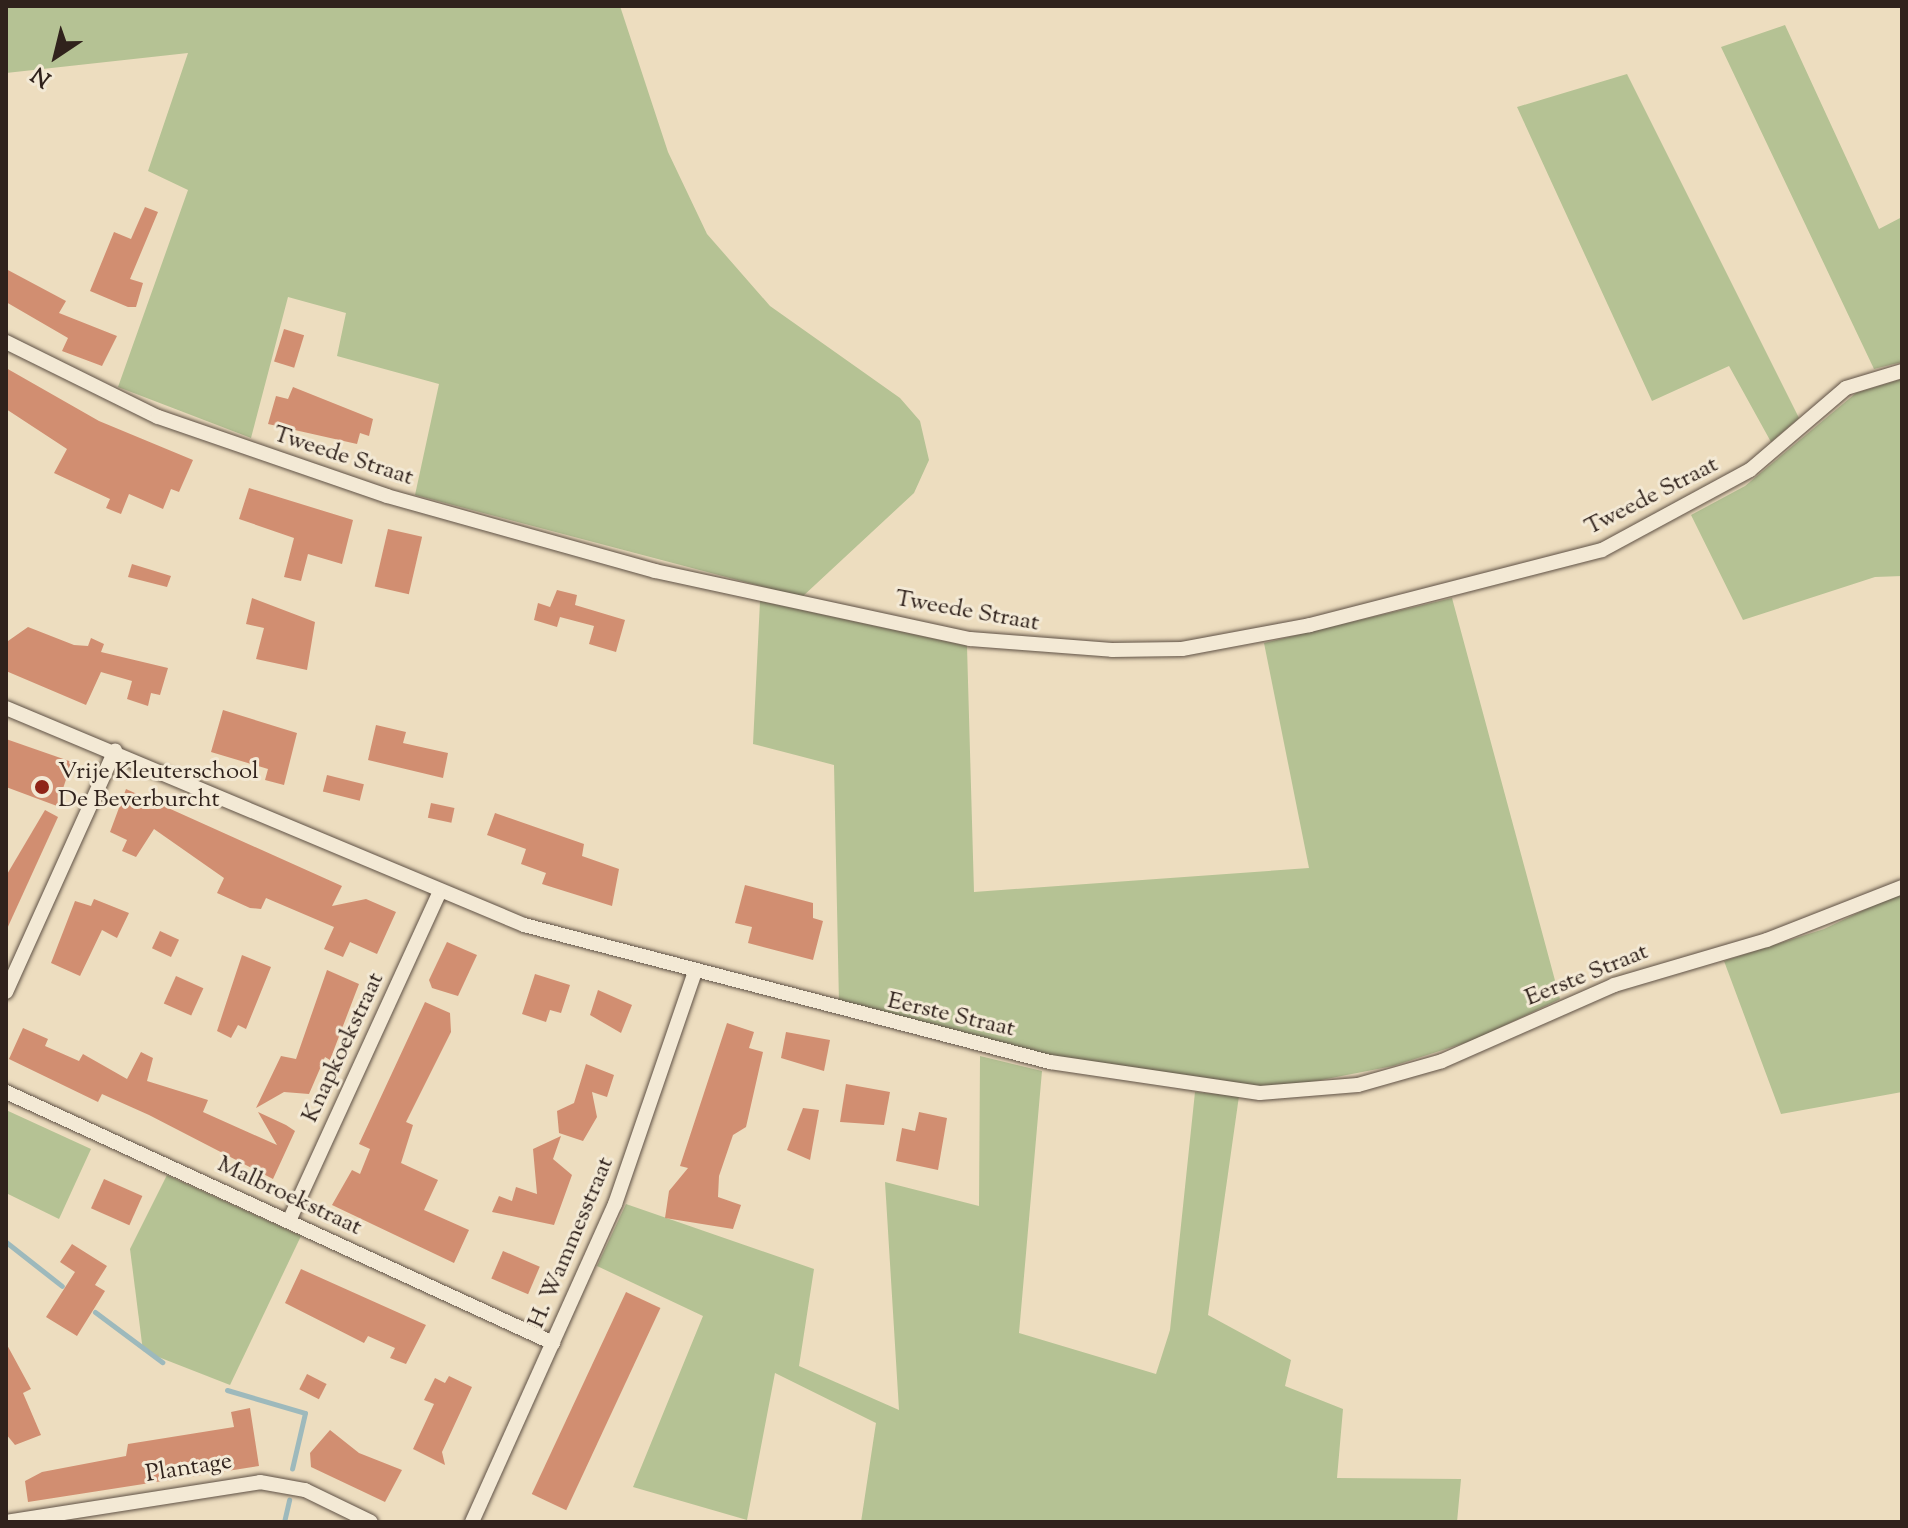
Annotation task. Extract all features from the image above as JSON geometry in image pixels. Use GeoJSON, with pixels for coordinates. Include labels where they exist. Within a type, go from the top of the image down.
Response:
{"type":"FeatureCollection","features":[{"type":"Feature","properties":{"kind":"street","name":"Tweede Straat"},"geometry":{"type":"LineString","coordinates":[[6,342],[158,417],[402,501],[655,571],[970,639],[1112,650],[1182,649],[1268,633],[1602,550],[1750,470],[1846,388],[1902,371]]}},
{"type":"Feature","properties":{"kind":"street","name":"Eerste Straat"},"geometry":{"type":"LineString","coordinates":[[6,708],[115,751],[439,894],[694,974],[1050,1062],[1286,1093],[1358,1085],[1442,1061],[1614,985],[1767,940],[1902,887]]}},
{"type":"Feature","properties":{"kind":"street"},"geometry":{"type":"LineString","coordinates":[[6,992],[115,751]]}},
{"type":"Feature","properties":{"kind":"street","name":"Knapkoekstraat"},"geometry":{"type":"LineString","coordinates":[[289,1221],[439,894]]}},
{"type":"Feature","properties":{"kind":"street","name":"H. Wammesstraat"},"geometry":{"type":"LineString","coordinates":[[472,1522],[619,1194],[694,974]]}},
{"type":"Feature","properties":{"kind":"street","name":"Malbroekstraat"},"geometry":{"type":"LineString","coordinates":[[6,1092],[553,1343]]}},
{"type":"Feature","properties":{"kind":"street","name":"Plantage"},"geometry":{"type":"LineString","coordinates":[[6,1522],[260,1482],[314,1493],[371,1522]]}},
{"type":"Feature","properties":{"kind":"green space"},"geometry":{"type":"Polygon","coordinates":[[[6,6],[620,6],[668,152],[707,234],[770,306],[900,398],[920,421],[929,460],[914,493],[802,597],[415,495],[439,384],[337,356],[346,313],[288,297],[251,438],[118,387],[188,190],[148,171],[188,53],[6,73],[6,6]]]}},
{"type":"Feature","properties":{"kind":"green space"},"geometry":{"type":"Polygon","coordinates":[[[1785,25],[1879,229],[1902,217],[1902,362],[1874,369],[1721,47],[1785,25]]]}},
{"type":"Feature","properties":{"kind":"green space"},"geometry":{"type":"Polygon","coordinates":[[[1627,74],[1799,418],[1771,442],[1729,366],[1652,401],[1517,107],[1627,74]]]}},
{"type":"Feature","properties":{"kind":"green space"},"geometry":{"type":"Polygon","coordinates":[[[1902,379],[1902,576],[1875,577],[1743,620],[1691,515],[1745,486],[1856,393],[1902,379]]]}},
{"type":"Feature","properties":{"kind":"green space"},"geometry":{"type":"Polygon","coordinates":[[[1452,598],[1560,999],[1474,1040],[1393,1066],[1275,1089],[1050,1058],[839,1004],[834,765],[753,744],[760,601],[967,646],[974,892],[1309,868],[1264,643],[1452,598]]]}},
{"type":"Feature","properties":{"kind":"green space"},"geometry":{"type":"Polygon","coordinates":[[[1902,892],[1902,1092],[1781,1114],[1724,961],[1824,929],[1902,892]]]}},
{"type":"Feature","properties":{"kind":"green space"},"geometry":{"type":"Polygon","coordinates":[[[980,1056],[1042,1071],[1019,1333],[1156,1374],[1170,1330],[1195,1092],[1239,1096],[1208,1315],[1291,1360],[1285,1386],[1343,1409],[1337,1478],[1461,1479],[1457,1522],[861,1522],[876,1423],[775,1373],[747,1520],[633,1487],[703,1316],[597,1266],[626,1204],[814,1269],[799,1366],[899,1410],[885,1182],[979,1206],[980,1056]]]}},
{"type":"Feature","properties":{"kind":"green space"},"geometry":{"type":"Polygon","coordinates":[[[6,1110],[91,1149],[59,1219],[6,1193],[6,1110]]]}},
{"type":"Feature","properties":{"kind":"green space"},"geometry":{"type":"Polygon","coordinates":[[[167,1175],[301,1236],[230,1385],[143,1351],[130,1249],[167,1175]]]}},
{"type":"Feature","properties":{"kind":"building"},"geometry":{"type":"Polygon","coordinates":[[[145,207],[158,212],[130,279],[143,283],[136,307],[128,307],[90,291],[114,232],[131,239],[145,207]]]}},
{"type":"Feature","properties":{"kind":"building"},"geometry":{"type":"Polygon","coordinates":[[[6,269],[66,301],[59,313],[117,336],[102,366],[62,351],[68,338],[6,302],[6,269]]]}},
{"type":"Feature","properties":{"kind":"building"},"geometry":{"type":"Polygon","coordinates":[[[284,329],[304,335],[294,368],[274,362],[284,329]]]}},
{"type":"Feature","properties":{"kind":"building"},"geometry":{"type":"Polygon","coordinates":[[[6,368],[99,421],[193,460],[179,492],[171,489],[163,509],[129,494],[121,514],[106,508],[110,499],[54,473],[67,449],[6,409],[6,368]]]}},
{"type":"Feature","properties":{"kind":"building"},"geometry":{"type":"Polygon","coordinates":[[[293,387],[373,419],[369,436],[360,433],[357,444],[268,424],[276,396],[288,399],[293,387]]]}},
{"type":"Feature","properties":{"kind":"building"},"geometry":{"type":"Polygon","coordinates":[[[249,488],[353,520],[342,564],[308,554],[301,581],[284,577],[294,538],[239,519],[249,488]]]}},
{"type":"Feature","properties":{"kind":"building"},"geometry":{"type":"Polygon","coordinates":[[[388,529],[422,537],[409,594],[375,586],[388,529]]]}},
{"type":"Feature","properties":{"kind":"building"},"geometry":{"type":"Polygon","coordinates":[[[132,564],[171,576],[167,587],[128,577],[132,564]]]}},
{"type":"Feature","properties":{"kind":"building"},"geometry":{"type":"Polygon","coordinates":[[[557,590],[577,595],[575,605],[625,620],[616,652],[589,644],[594,626],[560,617],[557,627],[534,620],[538,603],[550,607],[557,590]]]}},
{"type":"Feature","properties":{"kind":"building"},"geometry":{"type":"Polygon","coordinates":[[[252,598],[315,622],[307,670],[256,659],[264,628],[246,624],[252,598]]]}},
{"type":"Feature","properties":{"kind":"building"},"geometry":{"type":"Polygon","coordinates":[[[28,627],[74,645],[88,646],[91,638],[104,644],[101,652],[168,668],[160,695],[151,693],[148,706],[127,699],[132,681],[101,672],[86,705],[6,671],[8,641],[28,627]]]}},
{"type":"Feature","properties":{"kind":"building"},"geometry":{"type":"Polygon","coordinates":[[[223,710],[297,733],[284,785],[265,780],[268,769],[211,752],[223,710]]]}},
{"type":"Feature","properties":{"kind":"building"},"geometry":{"type":"Polygon","coordinates":[[[376,725],[406,732],[403,743],[448,753],[443,778],[368,760],[376,725]]]}},
{"type":"Feature","properties":{"kind":"building"},"geometry":{"type":"Polygon","coordinates":[[[6,739],[72,762],[57,806],[6,787],[6,739]]]}},
{"type":"Feature","properties":{"kind":"building"},"geometry":{"type":"Polygon","coordinates":[[[327,775],[364,784],[360,801],[323,791],[327,775]]]}},
{"type":"Feature","properties":{"kind":"building"},"geometry":{"type":"Polygon","coordinates":[[[126,789],[342,886],[332,906],[366,899],[396,912],[377,954],[350,942],[343,957],[324,949],[334,927],[266,898],[261,909],[250,908],[217,893],[224,878],[154,829],[136,857],[122,851],[127,840],[110,832],[126,789]]]}},
{"type":"Feature","properties":{"kind":"building"},"geometry":{"type":"Polygon","coordinates":[[[431,803],[454,808],[451,823],[428,818],[431,803]]]}},
{"type":"Feature","properties":{"kind":"building"},"geometry":{"type":"Polygon","coordinates":[[[45,810],[58,817],[6,931],[6,876],[45,810]]]}},
{"type":"Feature","properties":{"kind":"building"},"geometry":{"type":"Polygon","coordinates":[[[495,813],[584,844],[582,856],[619,869],[612,906],[542,884],[546,873],[521,864],[526,849],[487,835],[495,813]]]}},
{"type":"Feature","properties":{"kind":"building"},"geometry":{"type":"Polygon","coordinates":[[[745,885],[813,903],[813,918],[823,921],[813,960],[748,943],[752,927],[735,923],[745,885]]]}},
{"type":"Feature","properties":{"kind":"building"},"geometry":{"type":"Polygon","coordinates":[[[94,899],[129,913],[117,938],[102,930],[80,976],[51,963],[75,901],[91,906],[94,899]]]}},
{"type":"Feature","properties":{"kind":"building"},"geometry":{"type":"Polygon","coordinates":[[[160,931],[179,940],[171,957],[152,948],[160,931]]]}},
{"type":"Feature","properties":{"kind":"building"},"geometry":{"type":"Polygon","coordinates":[[[447,942],[477,955],[458,996],[432,988],[429,980],[447,942]]]}},
{"type":"Feature","properties":{"kind":"building"},"geometry":{"type":"Polygon","coordinates":[[[242,955],[271,967],[246,1029],[238,1025],[231,1038],[217,1031],[242,955]]]}},
{"type":"Feature","properties":{"kind":"building"},"geometry":{"type":"Polygon","coordinates":[[[327,970],[359,984],[330,1060],[325,1057],[309,1094],[284,1092],[256,1108],[281,1056],[296,1059],[327,970]]]}},
{"type":"Feature","properties":{"kind":"building"},"geometry":{"type":"Polygon","coordinates":[[[535,974],[570,985],[561,1013],[550,1010],[546,1022],[522,1014],[535,974]]]}},
{"type":"Feature","properties":{"kind":"building"},"geometry":{"type":"Polygon","coordinates":[[[176,976],[203,988],[191,1016],[164,1003],[176,976]]]}},
{"type":"Feature","properties":{"kind":"building"},"geometry":{"type":"Polygon","coordinates":[[[598,990],[632,1005],[621,1033],[590,1015],[598,990]]]}},
{"type":"Feature","properties":{"kind":"building"},"geometry":{"type":"Polygon","coordinates":[[[425,1002],[450,1013],[451,1032],[406,1122],[413,1125],[401,1163],[438,1180],[424,1210],[469,1230],[454,1263],[332,1205],[352,1170],[360,1174],[370,1149],[359,1144],[425,1002]]]}},
{"type":"Feature","properties":{"kind":"building"},"geometry":{"type":"Polygon","coordinates":[[[727,1023],[754,1032],[749,1048],[763,1052],[746,1127],[733,1135],[719,1176],[718,1197],[741,1205],[733,1229],[665,1218],[669,1191],[688,1168],[680,1166],[727,1023]]]}},
{"type":"Feature","properties":{"kind":"building"},"geometry":{"type":"Polygon","coordinates":[[[23,1028],[48,1039],[45,1046],[79,1061],[83,1054],[127,1079],[141,1052],[153,1058],[147,1081],[208,1100],[203,1112],[277,1145],[258,1112],[286,1125],[295,1131],[273,1179],[149,1115],[102,1094],[98,1102],[9,1059],[23,1028]]]}},
{"type":"Feature","properties":{"kind":"building"},"geometry":{"type":"Polygon","coordinates":[[[786,1032],[830,1040],[824,1071],[781,1058],[786,1032]]]}},
{"type":"Feature","properties":{"kind":"building"},"geometry":{"type":"Polygon","coordinates":[[[586,1064],[614,1075],[607,1097],[592,1092],[597,1117],[583,1141],[559,1133],[557,1111],[574,1103],[586,1064]]]}},
{"type":"Feature","properties":{"kind":"building"},"geometry":{"type":"Polygon","coordinates":[[[846,1084],[890,1092],[884,1125],[840,1122],[846,1084]]]}},
{"type":"Feature","properties":{"kind":"building"},"geometry":{"type":"Polygon","coordinates":[[[803,1108],[819,1110],[810,1160],[787,1150],[803,1108]]]}},
{"type":"Feature","properties":{"kind":"building"},"geometry":{"type":"Polygon","coordinates":[[[919,1112],[947,1118],[938,1170],[896,1161],[902,1128],[915,1131],[919,1112]]]}},
{"type":"Feature","properties":{"kind":"building"},"geometry":{"type":"Polygon","coordinates":[[[561,1136],[553,1159],[572,1175],[554,1225],[492,1212],[499,1196],[512,1201],[516,1187],[537,1194],[533,1149],[561,1136]]]}},
{"type":"Feature","properties":{"kind":"building"},"geometry":{"type":"Polygon","coordinates":[[[104,1179],[142,1196],[129,1225],[91,1208],[104,1179]]]}},
{"type":"Feature","properties":{"kind":"building"},"geometry":{"type":"Polygon","coordinates":[[[72,1244],[107,1266],[95,1285],[105,1291],[77,1336],[46,1317],[75,1272],[60,1262],[72,1244]]]}},
{"type":"Feature","properties":{"kind":"building"},"geometry":{"type":"Polygon","coordinates":[[[503,1251],[540,1267],[528,1294],[491,1279],[503,1251]]]}},
{"type":"Feature","properties":{"kind":"building"},"geometry":{"type":"Polygon","coordinates":[[[301,1269],[426,1325],[406,1364],[390,1358],[395,1348],[368,1336],[364,1343],[285,1303],[301,1269]]]}},
{"type":"Feature","properties":{"kind":"building"},"geometry":{"type":"Polygon","coordinates":[[[626,1292],[660,1308],[566,1510],[532,1494],[626,1292]]]}},
{"type":"Feature","properties":{"kind":"building"},"geometry":{"type":"Polygon","coordinates":[[[6,1343],[31,1389],[23,1393],[41,1435],[15,1445],[6,1434],[6,1343]]]}},
{"type":"Feature","properties":{"kind":"building"},"geometry":{"type":"Polygon","coordinates":[[[307,1374],[327,1384],[319,1399],[299,1389],[307,1374]]]}},
{"type":"Feature","properties":{"kind":"building"},"geometry":{"type":"Polygon","coordinates":[[[449,1376],[472,1387],[442,1452],[445,1465],[413,1449],[434,1404],[424,1400],[435,1378],[445,1383],[449,1376]]]}},
{"type":"Feature","properties":{"kind":"building"},"geometry":{"type":"Polygon","coordinates":[[[250,1408],[259,1466],[28,1502],[25,1481],[42,1472],[126,1456],[128,1444],[234,1427],[231,1412],[250,1408]]]}},
{"type":"Feature","properties":{"kind":"building"},"geometry":{"type":"Polygon","coordinates":[[[330,1430],[359,1453],[402,1470],[385,1502],[311,1467],[310,1453],[330,1430]]]}},
{"type":"Feature","properties":{"kind":"waterway"},"geometry":{"type":"LineString","coordinates":[[6,1242],[62,1286]]}},
{"type":"Feature","properties":{"kind":"waterway"},"geometry":{"type":"LineString","coordinates":[[95,1312],[162,1362]]}},
{"type":"Feature","properties":{"kind":"waterway"},"geometry":{"type":"LineString","coordinates":[[227,1390],[305,1413],[292,1469]]}},
{"type":"Feature","properties":{"kind":"waterway"},"geometry":{"type":"LineString","coordinates":[[284,1522],[289,1500]]}},
{"type":"Feature","properties":{"kind":"place","name":"Vrije Kleuterschool De Beverburcht"},"geometry":{"type":"Point","coordinates":[42,787]}}]}
